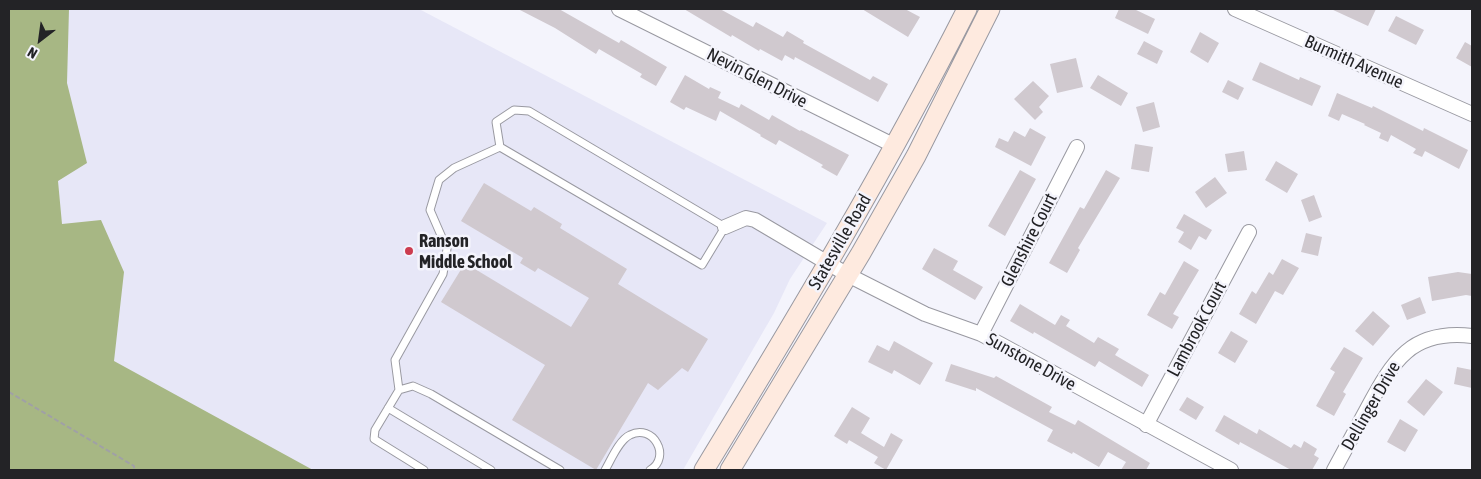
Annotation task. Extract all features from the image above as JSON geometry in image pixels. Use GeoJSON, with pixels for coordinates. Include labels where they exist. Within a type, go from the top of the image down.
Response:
{"type":"FeatureCollection","features":[{"type":"Feature","properties":{"kind":"main road","name":"Statesville Road"},"geometry":{"type":"LineString","coordinates":[[704,470],[828,263],[895,146],[967,9]]}},
{"type":"Feature","properties":{"kind":"main road","name":"Statesville Road"},"geometry":{"type":"LineString","coordinates":[[730,470],[848,275],[916,156],[990,9]]}},
{"type":"Feature","properties":{"kind":"street","name":"Nevin Glen Drive"},"geometry":{"type":"LineString","coordinates":[[619,9],[895,146]]}},
{"type":"Feature","properties":{"kind":"street","name":"Burmith Avenue"},"geometry":{"type":"LineString","coordinates":[[1235,9],[1472,114]]}},
{"type":"Feature","properties":{"kind":"street","name":"Glenshire Court"},"geometry":{"type":"LineString","coordinates":[[981,334],[1077,147]]}},
{"type":"Feature","properties":{"kind":"street","name":"Sunstone Drive"},"geometry":{"type":"LineString","coordinates":[[725,227],[746,218],[755,220],[848,275],[925,314],[981,334],[1225,469]]}},
{"type":"Feature","properties":{"kind":"street","name":"Lambrook Court"},"geometry":{"type":"LineString","coordinates":[[1146,425],[1248,232]]}},
{"type":"Feature","properties":{"kind":"street","name":"Dellinger Drive"},"geometry":{"type":"LineString","coordinates":[[1334,470],[1384,378],[1402,354],[1415,346],[1441,336],[1472,336]]}},
{"type":"Feature","properties":{"kind":"lane"},"geometry":{"type":"LineString","coordinates":[[514,110],[530,111],[725,227],[702,264],[500,147],[496,122],[514,110]]}},
{"type":"Feature","properties":{"kind":"lane"},"geometry":{"type":"LineString","coordinates":[[424,470],[374,439],[375,430],[399,390],[395,360],[443,274],[447,248],[430,210],[439,180],[454,168],[500,147]]}},
{"type":"Feature","properties":{"kind":"lane"},"geometry":{"type":"LineString","coordinates":[[399,390],[413,386],[431,394],[560,470]]}},
{"type":"Feature","properties":{"kind":"lane"},"geometry":{"type":"LineString","coordinates":[[388,408],[491,470]]}},
{"type":"Feature","properties":{"kind":"lane"},"geometry":{"type":"LineString","coordinates":[[605,470],[625,438],[630,434],[638,432],[647,433],[653,437],[661,452],[659,460],[654,468],[650,470]]}},
{"type":"Feature","properties":{"kind":"path"},"geometry":{"type":"LineString","coordinates":[[9,392],[134,466],[134,470]]}},
{"type":"Feature","properties":{"kind":"shaded area","name":"Ranson Middle School"},"geometry":{"type":"Polygon","coordinates":[[[11,9],[419,9],[827,223],[790,279],[774,313],[683,470],[284,470],[9,328],[9,13],[11,9]]]}},
{"type":"Feature","properties":{"kind":"green space"},"geometry":{"type":"Polygon","coordinates":[[[9,9],[69,9],[67,83],[87,163],[58,181],[62,224],[101,220],[124,272],[114,361],[313,470],[9,470],[9,9]]]}},
{"type":"Feature","properties":{"kind":"building"},"geometry":{"type":"Polygon","coordinates":[[[518,9],[559,9],[619,43],[621,40],[667,67],[656,86],[640,77],[642,74],[599,49],[596,54],[555,28],[518,9]]]}},
{"type":"Feature","properties":{"kind":"building"},"geometry":{"type":"Polygon","coordinates":[[[684,9],[720,9],[753,27],[756,22],[783,37],[787,31],[804,41],[803,43],[870,80],[873,76],[888,84],[878,102],[795,57],[794,60],[785,55],[782,61],[760,49],[759,51],[684,9]]]}},
{"type":"Feature","properties":{"kind":"building"},"geometry":{"type":"Polygon","coordinates":[[[862,9],[905,9],[920,17],[908,37],[862,9]]]}},
{"type":"Feature","properties":{"kind":"building"},"geometry":{"type":"Polygon","coordinates":[[[1119,9],[1134,9],[1155,19],[1148,34],[1115,18],[1119,9]]]}},
{"type":"Feature","properties":{"kind":"building"},"geometry":{"type":"Polygon","coordinates":[[[1331,9],[1376,9],[1368,26],[1331,9]]]}},
{"type":"Feature","properties":{"kind":"building"},"geometry":{"type":"Polygon","coordinates":[[[1396,16],[1424,30],[1416,45],[1388,31],[1396,16]]]}},
{"type":"Feature","properties":{"kind":"building"},"geometry":{"type":"Polygon","coordinates":[[[1200,32],[1219,43],[1208,63],[1190,52],[1200,32]]]}},
{"type":"Feature","properties":{"kind":"building"},"geometry":{"type":"Polygon","coordinates":[[[1144,41],[1163,51],[1157,64],[1137,54],[1144,41]]]}},
{"type":"Feature","properties":{"kind":"building"},"geometry":{"type":"Polygon","coordinates":[[[1465,42],[1472,46],[1472,67],[1456,58],[1465,42]]]}},
{"type":"Feature","properties":{"kind":"building"},"geometry":{"type":"Polygon","coordinates":[[[1076,58],[1083,87],[1057,93],[1050,64],[1076,58]]]}},
{"type":"Feature","properties":{"kind":"building"},"geometry":{"type":"Polygon","coordinates":[[[1260,62],[1299,80],[1300,77],[1321,86],[1312,106],[1252,80],[1260,62]]]}},
{"type":"Feature","properties":{"kind":"building"},"geometry":{"type":"Polygon","coordinates":[[[685,75],[709,89],[710,87],[721,92],[718,98],[739,108],[741,104],[769,120],[772,115],[849,155],[837,176],[821,167],[823,165],[779,140],[776,145],[720,111],[716,121],[686,107],[684,110],[670,102],[685,75]]]}},
{"type":"Feature","properties":{"kind":"building"},"geometry":{"type":"Polygon","coordinates":[[[1098,75],[1128,93],[1121,106],[1090,88],[1098,75]]]}},
{"type":"Feature","properties":{"kind":"building"},"geometry":{"type":"Polygon","coordinates":[[[1228,80],[1244,88],[1238,100],[1222,92],[1228,80]]]}},
{"type":"Feature","properties":{"kind":"building"},"geometry":{"type":"Polygon","coordinates":[[[1033,81],[1049,96],[1039,107],[1043,112],[1035,120],[1014,99],[1033,81]]]}},
{"type":"Feature","properties":{"kind":"building"},"geometry":{"type":"Polygon","coordinates":[[[1337,93],[1372,108],[1373,106],[1423,131],[1424,128],[1468,150],[1459,169],[1425,151],[1422,157],[1413,153],[1416,149],[1391,135],[1388,142],[1379,138],[1381,133],[1342,114],[1339,121],[1328,116],[1337,93]]]}},
{"type":"Feature","properties":{"kind":"building"},"geometry":{"type":"Polygon","coordinates":[[[1154,102],[1160,127],[1143,132],[1136,107],[1154,102]]]}},
{"type":"Feature","properties":{"kind":"building"},"geometry":{"type":"Polygon","coordinates":[[[1030,128],[1046,137],[1031,166],[995,147],[999,138],[1008,142],[1014,131],[1025,137],[1030,128]]]}},
{"type":"Feature","properties":{"kind":"building"},"geometry":{"type":"Polygon","coordinates":[[[1135,144],[1153,147],[1149,172],[1131,169],[1135,144]]]}},
{"type":"Feature","properties":{"kind":"building"},"geometry":{"type":"Polygon","coordinates":[[[1244,151],[1247,170],[1228,172],[1225,154],[1244,151]]]}},
{"type":"Feature","properties":{"kind":"building"},"geometry":{"type":"Polygon","coordinates":[[[1276,161],[1298,174],[1287,193],[1265,180],[1276,161]]]}},
{"type":"Feature","properties":{"kind":"building"},"geometry":{"type":"Polygon","coordinates":[[[1020,170],[1036,179],[1005,236],[988,226],[1020,170]]]}},
{"type":"Feature","properties":{"kind":"building"},"geometry":{"type":"Polygon","coordinates":[[[1106,170],[1120,178],[1078,248],[1080,250],[1067,273],[1049,263],[1080,207],[1084,209],[1106,170]]]}},
{"type":"Feature","properties":{"kind":"building"},"geometry":{"type":"Polygon","coordinates":[[[1215,177],[1227,193],[1206,208],[1195,192],[1215,177]]]}},
{"type":"Feature","properties":{"kind":"building"},"geometry":{"type":"Polygon","coordinates":[[[484,183],[531,211],[534,207],[562,224],[560,228],[627,269],[618,284],[708,339],[688,372],[682,368],[658,390],[648,383],[596,470],[512,420],[545,365],[441,302],[465,263],[571,327],[589,298],[538,268],[535,272],[520,263],[523,258],[461,221],[484,183]]]}},
{"type":"Feature","properties":{"kind":"building"},"geometry":{"type":"Polygon","coordinates":[[[1314,195],[1322,217],[1309,222],[1301,200],[1314,195]]]}},
{"type":"Feature","properties":{"kind":"building"},"geometry":{"type":"Polygon","coordinates":[[[1184,214],[1212,230],[1206,240],[1199,236],[1191,250],[1178,242],[1184,232],[1176,228],[1184,214]]]}},
{"type":"Feature","properties":{"kind":"building"},"geometry":{"type":"Polygon","coordinates":[[[1306,233],[1322,237],[1318,256],[1301,252],[1306,233]]]}},
{"type":"Feature","properties":{"kind":"building"},"geometry":{"type":"Polygon","coordinates":[[[934,248],[958,261],[953,270],[983,287],[975,300],[922,269],[934,248]]]}},
{"type":"Feature","properties":{"kind":"building"},"geometry":{"type":"Polygon","coordinates":[[[1282,259],[1299,268],[1283,295],[1275,291],[1256,324],[1239,314],[1252,291],[1256,294],[1269,272],[1273,275],[1282,259]]]}},
{"type":"Feature","properties":{"kind":"building"},"geometry":{"type":"Polygon","coordinates":[[[1184,261],[1199,270],[1173,314],[1179,317],[1172,329],[1147,315],[1160,292],[1165,295],[1184,261]]]}},
{"type":"Feature","properties":{"kind":"building"},"geometry":{"type":"Polygon","coordinates":[[[1458,272],[1472,274],[1472,296],[1466,295],[1432,301],[1428,277],[1458,272]]]}},
{"type":"Feature","properties":{"kind":"building"},"geometry":{"type":"Polygon","coordinates":[[[1420,297],[1426,313],[1407,320],[1401,305],[1420,297]]]}},
{"type":"Feature","properties":{"kind":"building"},"geometry":{"type":"Polygon","coordinates":[[[1020,304],[1055,325],[1061,315],[1070,320],[1066,326],[1094,343],[1098,337],[1119,349],[1115,355],[1149,375],[1142,387],[1099,361],[1095,367],[1034,332],[1033,334],[1010,321],[1020,304]]]}},
{"type":"Feature","properties":{"kind":"building"},"geometry":{"type":"Polygon","coordinates":[[[1373,311],[1390,326],[1373,346],[1355,331],[1373,311]]]}},
{"type":"Feature","properties":{"kind":"building"},"geometry":{"type":"Polygon","coordinates":[[[1231,331],[1248,341],[1235,363],[1218,353],[1231,331]]]}},
{"type":"Feature","properties":{"kind":"building"},"geometry":{"type":"Polygon","coordinates":[[[894,341],[933,363],[920,385],[894,370],[892,374],[868,362],[877,345],[889,351],[894,341]]]}},
{"type":"Feature","properties":{"kind":"building"},"geometry":{"type":"Polygon","coordinates":[[[1344,347],[1363,358],[1343,392],[1346,394],[1334,416],[1316,406],[1335,372],[1330,369],[1344,347]]]}},
{"type":"Feature","properties":{"kind":"building"},"geometry":{"type":"Polygon","coordinates":[[[951,364],[994,378],[996,376],[1052,407],[1049,412],[1075,425],[1078,420],[1150,463],[1146,470],[1121,470],[1126,462],[1108,452],[1099,467],[1073,452],[1072,454],[1047,441],[1053,430],[976,388],[976,391],[945,381],[951,364]]]}},
{"type":"Feature","properties":{"kind":"building"},"geometry":{"type":"Polygon","coordinates":[[[1457,367],[1472,370],[1472,388],[1454,384],[1457,367]]]}},
{"type":"Feature","properties":{"kind":"building"},"geometry":{"type":"Polygon","coordinates":[[[1426,379],[1443,392],[1424,416],[1407,402],[1426,379]]]}},
{"type":"Feature","properties":{"kind":"building"},"geometry":{"type":"Polygon","coordinates":[[[1187,397],[1204,407],[1196,420],[1179,410],[1187,397]]]}},
{"type":"Feature","properties":{"kind":"building"},"geometry":{"type":"Polygon","coordinates":[[[852,407],[870,418],[861,433],[884,447],[891,433],[903,440],[886,470],[874,463],[878,457],[849,440],[847,444],[834,436],[852,407]]]}},
{"type":"Feature","properties":{"kind":"building"},"geometry":{"type":"Polygon","coordinates":[[[1224,415],[1257,434],[1259,429],[1291,448],[1294,444],[1301,448],[1304,441],[1317,449],[1314,455],[1319,458],[1312,470],[1291,470],[1240,442],[1239,445],[1215,431],[1224,415]]]}},
{"type":"Feature","properties":{"kind":"building"},"geometry":{"type":"Polygon","coordinates":[[[1400,419],[1418,430],[1405,452],[1387,442],[1400,419]]]}},
{"type":"Feature","properties":{"kind":"place","name":"Ranson Middle School"},"geometry":{"type":"Point","coordinates":[409,251]}}]}
